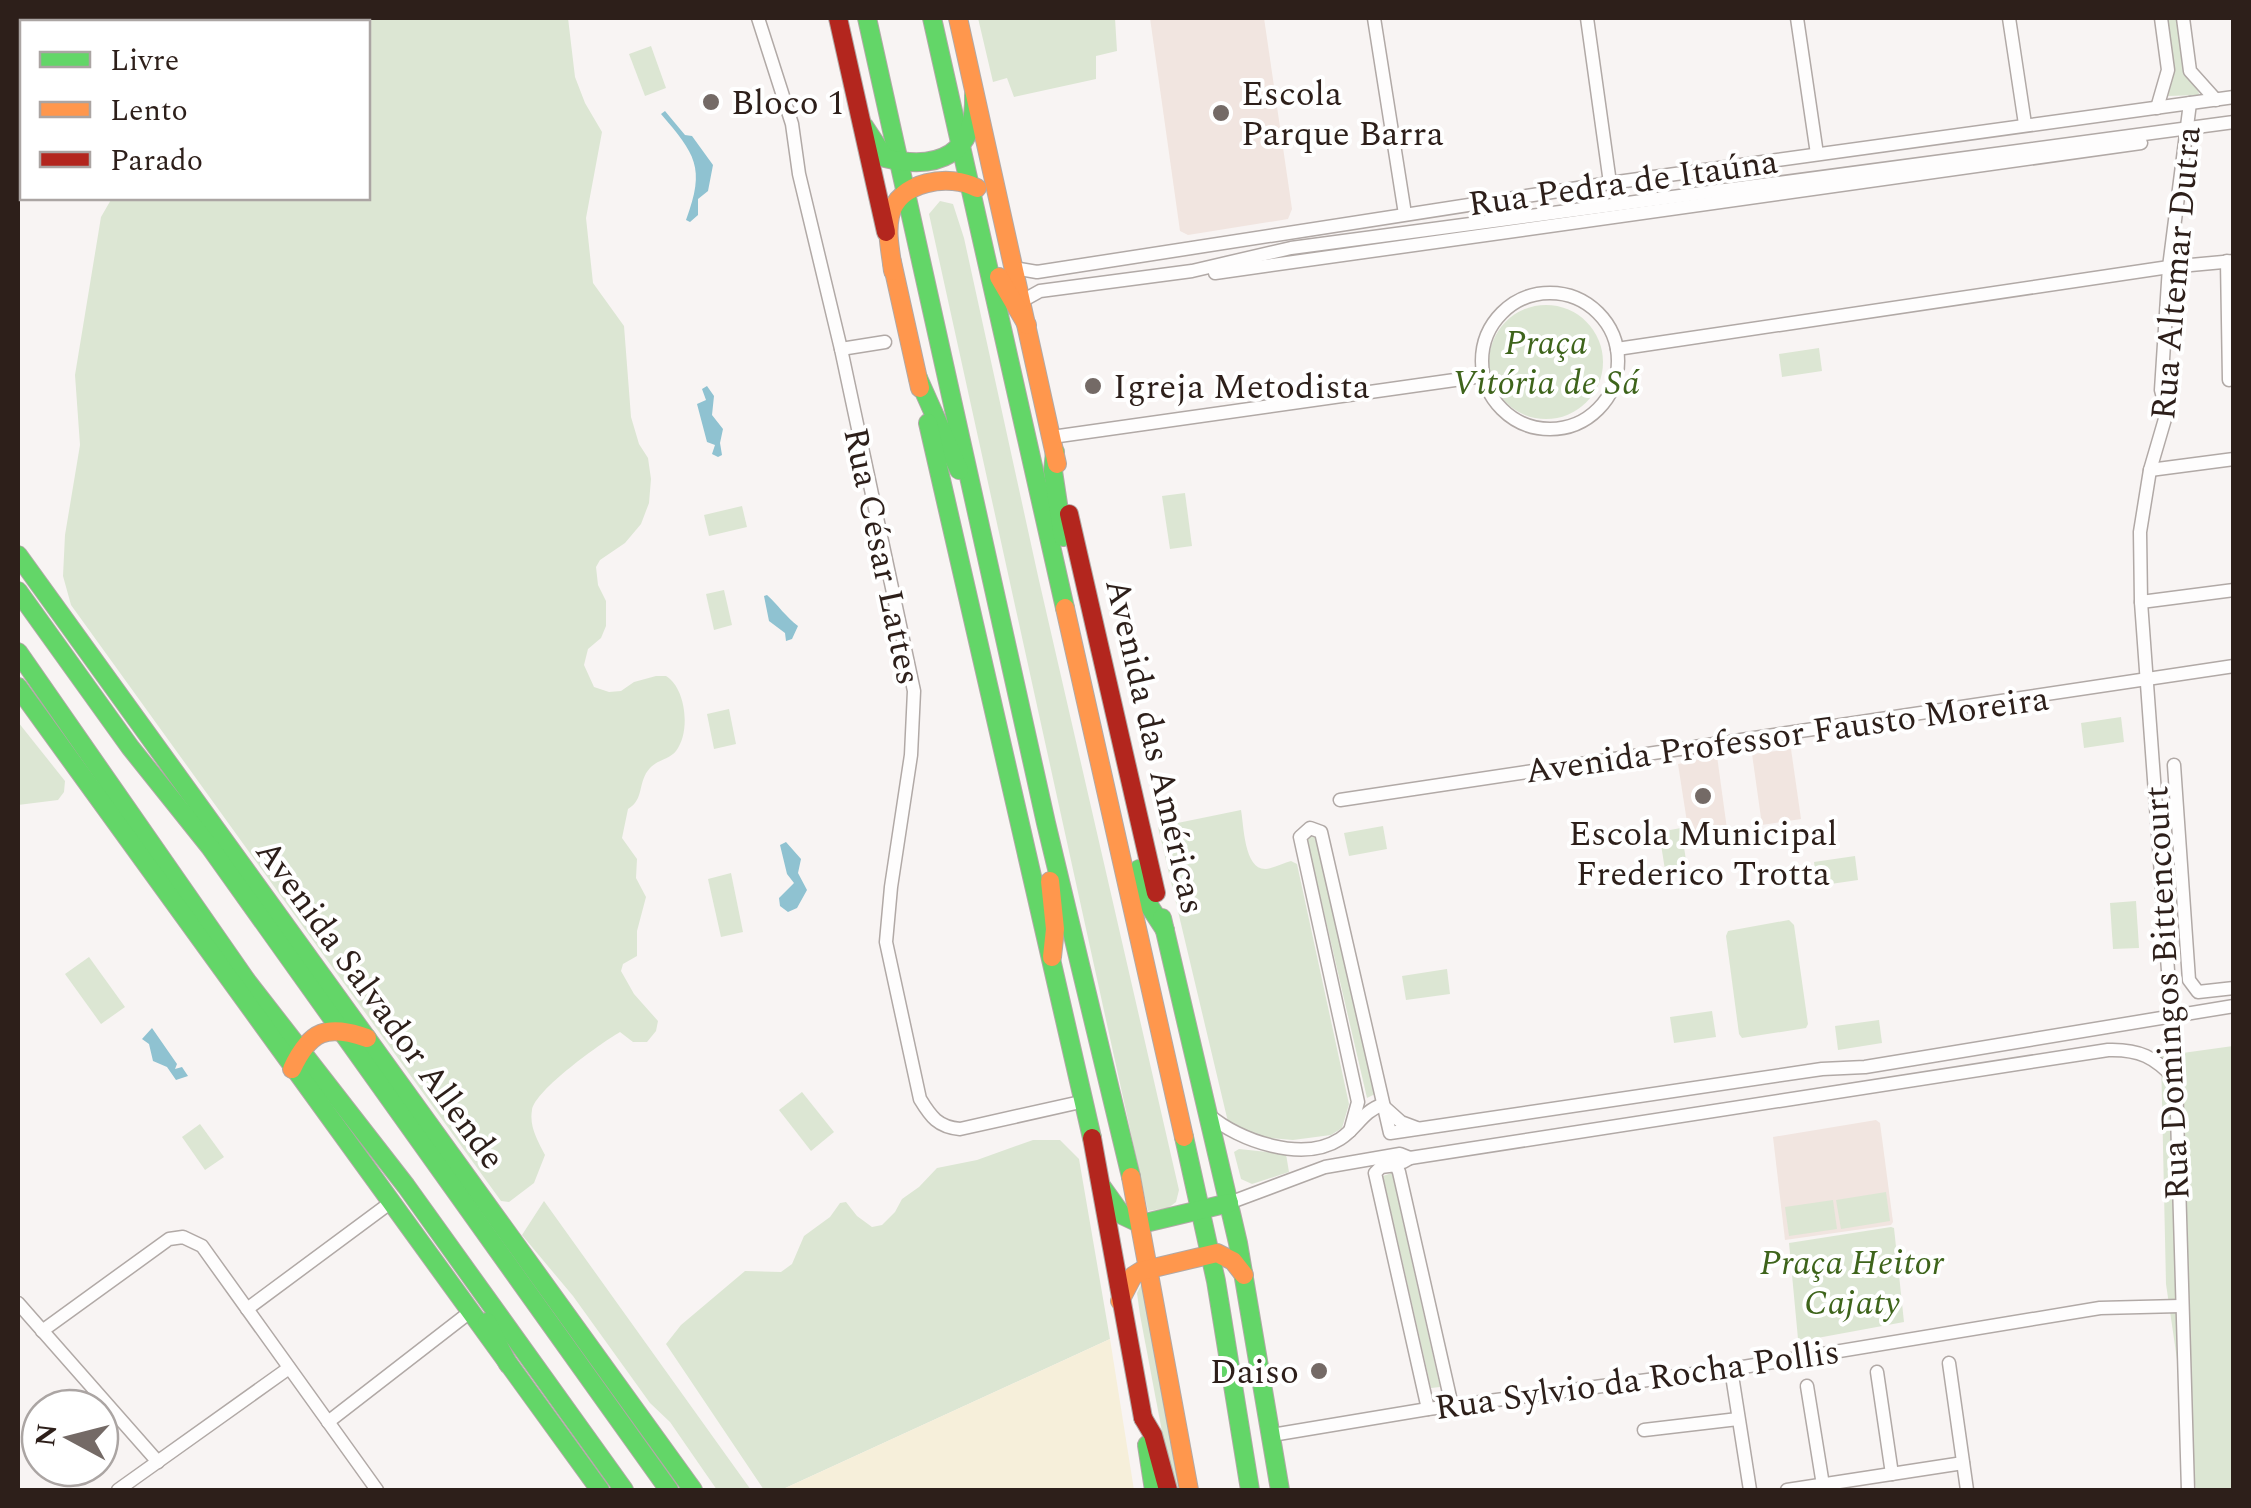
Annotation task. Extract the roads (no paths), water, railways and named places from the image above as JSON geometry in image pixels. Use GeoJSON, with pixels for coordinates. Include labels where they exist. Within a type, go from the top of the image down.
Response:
{"type":"FeatureCollection","features":[{"type":"Feature","properties":{"kind":"main road"},"geometry":{"type":"LineString","coordinates":[[838,18],[1085,1101],[1154,1490]]}},
{"type":"Feature","properties":{"kind":"main road"},"geometry":{"type":"LineString","coordinates":[[867,18],[1046,823],[1141,1224],[1188,1490]]}},
{"type":"Feature","properties":{"kind":"main road","name":"Avenida das Américas"},"geometry":{"type":"LineString","coordinates":[[932,18],[1210,1253],[1250,1490]]}},
{"type":"Feature","properties":{"kind":"main road","name":"Avenida das Américas"},"geometry":{"type":"LineString","coordinates":[[958,18],[1210,1115],[1244,1275],[1280,1490]]}},
{"type":"Feature","properties":{"kind":"main road"},"geometry":{"type":"LineString","coordinates":[[864,126],[880,153],[899,161],[940,157],[961,146],[972,129],[974,96]]}},
{"type":"Feature","properties":{"kind":"main road"},"geometry":{"type":"LineString","coordinates":[[893,271],[891,210],[905,195],[932,184],[969,181],[978,189],[998,274],[1028,325]]}},
{"type":"Feature","properties":{"kind":"main road"},"geometry":{"type":"LineString","coordinates":[[918,378],[942,438],[977,507]]}},
{"type":"Feature","properties":{"kind":"main road"},"geometry":{"type":"LineString","coordinates":[[1053,444],[1053,471],[1072,597],[1072,640]]}},
{"type":"Feature","properties":{"kind":"main road","name":"Avenida Salvador Allende"},"geometry":{"type":"LineString","coordinates":[[18,555],[693,1490]]}},
{"type":"Feature","properties":{"kind":"main road"},"geometry":{"type":"LineString","coordinates":[[18,574],[61,649]]}},
{"type":"Feature","properties":{"kind":"main road","name":"Avenida Salvador Allende"},"geometry":{"type":"LineString","coordinates":[[18,591],[130,747],[210,846],[338,1030],[672,1490]]}},
{"type":"Feature","properties":{"kind":"main road"},"geometry":{"type":"LineString","coordinates":[[18,652],[158,857],[406,1186],[624,1490]]}},
{"type":"Feature","properties":{"kind":"main road"},"geometry":{"type":"LineString","coordinates":[[18,663],[52,711],[66,720]]}},
{"type":"Feature","properties":{"kind":"main road"},"geometry":{"type":"LineString","coordinates":[[18,688],[600,1490]]}},
{"type":"Feature","properties":{"kind":"main road"},"geometry":{"type":"LineString","coordinates":[[1110,804],[1123,829],[1150,907],[1165,930]]}},
{"type":"Feature","properties":{"kind":"main road"},"geometry":{"type":"LineString","coordinates":[[1046,823],[1056,942],[1052,957]]}},
{"type":"Feature","properties":{"kind":"main road"},"geometry":{"type":"LineString","coordinates":[[292,1068],[300,1050],[317,1033],[338,1030],[367,1038]]}},
{"type":"Feature","properties":{"kind":"main road"},"geometry":{"type":"LineString","coordinates":[[406,1186],[410,1200],[500,1343],[508,1364]]}},
{"type":"Feature","properties":{"kind":"main road"},"geometry":{"type":"LineString","coordinates":[[1102,1187],[1118,1214],[1141,1224],[1229,1204]]}},
{"type":"Feature","properties":{"kind":"main road"},"geometry":{"type":"LineString","coordinates":[[1120,1301],[1134,1276],[1148,1268],[1210,1253],[1223,1254],[1244,1275]]}},
{"type":"Feature","properties":{"kind":"main road"},"geometry":{"type":"LineString","coordinates":[[597,1360],[604,1383],[672,1490]]}},
{"type":"Feature","properties":{"kind":"main road"},"geometry":{"type":"LineString","coordinates":[[1144,1418],[1153,1435],[1168,1490]]}},
{"type":"Feature","properties":{"kind":"street","name":"Rua César Lattes"},"geometry":{"type":"LineString","coordinates":[[758,18],[792,124],[799,174],[841,349],[914,692],[911,755],[886,942],[920,1099],[934,1121],[946,1128],[960,1129],[1085,1101]]}},
{"type":"Feature","properties":{"kind":"street"},"geometry":{"type":"LineString","coordinates":[[1374,18],[1405,214]]}},
{"type":"Feature","properties":{"kind":"street"},"geometry":{"type":"LineString","coordinates":[[1586,18],[1610,182]]}},
{"type":"Feature","properties":{"kind":"street"},"geometry":{"type":"LineString","coordinates":[[1797,18],[1817,154]]}},
{"type":"Feature","properties":{"kind":"street"},"geometry":{"type":"LineString","coordinates":[[2009,18],[2025,124]]}},
{"type":"Feature","properties":{"kind":"street"},"geometry":{"type":"LineString","coordinates":[[2156,108],[2168,70],[2161,18]]}},
{"type":"Feature","properties":{"kind":"street"},"geometry":{"type":"LineString","coordinates":[[2183,18],[2190,71],[2216,100]]}},
{"type":"Feature","properties":{"kind":"street","name":"Rua Pedra de Itaúna"},"geometry":{"type":"LineString","coordinates":[[1014,268],[1037,272],[1610,182],[2234,97]]}},
{"type":"Feature","properties":{"kind":"street","name":"Rua Altemar Dutra"},"geometry":{"type":"LineString","coordinates":[[2147,681],[2140,602],[2140,532],[2150,470],[2167,412],[2161,390],[2169,267],[2190,104]]}},
{"type":"Feature","properties":{"kind":"street","name":"Rua Pedra de Itaúna"},"geometry":{"type":"LineString","coordinates":[[1022,301],[1040,291],[1192,270],[1290,248],[2188,132],[2234,122]]}},
{"type":"Feature","properties":{"kind":"street"},"geometry":{"type":"LineString","coordinates":[[1157,253],[1160,275],[1196,276],[2188,132],[2234,130]]}},
{"type":"Feature","properties":{"kind":"street"},"geometry":{"type":"LineString","coordinates":[[1188,247],[1192,270]]}},
{"type":"Feature","properties":{"kind":"street"},"geometry":{"type":"LineString","coordinates":[[1617,349],[2230,261]]}},
{"type":"Feature","properties":{"kind":"street","name":"Rua Altemar Dutra"},"geometry":{"type":"LineString","coordinates":[[2229,380],[2230,261]]}},
{"type":"Feature","properties":{"kind":"street"},"geometry":{"type":"LineString","coordinates":[[1558,293],[1578,299],[1603,320],[1617,349],[1617,372],[1609,395],[1594,413],[1563,428],[1528,426],[1508,415],[1492,398],[1483,376],[1482,354],[1487,333],[1499,315],[1516,301],[1536,294],[1558,293]]}},
{"type":"Feature","properties":{"kind":"street"},"geometry":{"type":"LineString","coordinates":[[841,349],[886,342]]}},
{"type":"Feature","properties":{"kind":"street"},"geometry":{"type":"LineString","coordinates":[[1053,444],[1483,376]]}},
{"type":"Feature","properties":{"kind":"street"},"geometry":{"type":"LineString","coordinates":[[2150,470],[2234,459]]}},
{"type":"Feature","properties":{"kind":"street"},"geometry":{"type":"LineString","coordinates":[[2140,602],[2234,590]]}},
{"type":"Feature","properties":{"kind":"street","name":"Avenida Professor Fausto Moreira"},"geometry":{"type":"LineString","coordinates":[[1340,800],[2234,666]]}},
{"type":"Feature","properties":{"kind":"street","name":"Rua Domingos Bittencourt"},"geometry":{"type":"LineString","coordinates":[[2147,681],[2176,1080],[2188,1490]]}},
{"type":"Feature","properties":{"kind":"street"},"geometry":{"type":"LineString","coordinates":[[2174,765],[2189,980],[2198,992],[2234,988]]}},
{"type":"Feature","properties":{"kind":"street"},"geometry":{"type":"LineString","coordinates":[[1350,1131],[1358,1114],[1358,1102],[1300,837],[1310,828],[1322,832],[1390,1134],[1822,1068],[1865,1067],[2234,1006]]}},
{"type":"Feature","properties":{"kind":"street"},"geometry":{"type":"LineString","coordinates":[[1428,1409],[1375,1173],[1381,1167],[1396,1166],[1410,1158],[2108,1050],[2145,1054],[2176,1080]]}},
{"type":"Feature","properties":{"kind":"street"},"geometry":{"type":"LineString","coordinates":[[1382,1105],[1402,1122],[1420,1129]]}},
{"type":"Feature","properties":{"kind":"street"},"geometry":{"type":"LineString","coordinates":[[1210,1115],[1224,1128],[1242,1136],[1288,1149],[1334,1143],[1368,1111],[1382,1105]]}},
{"type":"Feature","properties":{"kind":"street"},"geometry":{"type":"LineString","coordinates":[[1288,1149],[1296,1176]]}},
{"type":"Feature","properties":{"kind":"street"},"geometry":{"type":"LineString","coordinates":[[1229,1204],[1324,1166],[1400,1154],[1410,1158]]}},
{"type":"Feature","properties":{"kind":"street"},"geometry":{"type":"LineString","coordinates":[[1396,1166],[1452,1406]]}},
{"type":"Feature","properties":{"kind":"street"},"geometry":{"type":"LineString","coordinates":[[248,1310],[390,1203]]}},
{"type":"Feature","properties":{"kind":"street"},"geometry":{"type":"LineString","coordinates":[[42,1331],[175,1236],[192,1240],[202,1246],[378,1490]]}},
{"type":"Feature","properties":{"kind":"street"},"geometry":{"type":"LineString","coordinates":[[18,1303],[158,1462]]}},
{"type":"Feature","properties":{"kind":"street","name":"Rua Sylvio da Rocha Pollis"},"geometry":{"type":"LineString","coordinates":[[1272,1434],[1428,1409],[1731,1370],[2084,1311],[2180,1306]]}},
{"type":"Feature","properties":{"kind":"street"},"geometry":{"type":"LineString","coordinates":[[328,1422],[470,1312]]}},
{"type":"Feature","properties":{"kind":"street"},"geometry":{"type":"LineString","coordinates":[[1949,1363],[1967,1490]]}},
{"type":"Feature","properties":{"kind":"street"},"geometry":{"type":"LineString","coordinates":[[118,1490],[290,1368]]}},
{"type":"Feature","properties":{"kind":"street"},"geometry":{"type":"LineString","coordinates":[[1731,1370],[1750,1490]]}},
{"type":"Feature","properties":{"kind":"street"},"geometry":{"type":"LineString","coordinates":[[1878,1372],[1892,1474]]}},
{"type":"Feature","properties":{"kind":"street"},"geometry":{"type":"LineString","coordinates":[[1807,1386],[1823,1485]]}},
{"type":"Feature","properties":{"kind":"street"},"geometry":{"type":"LineString","coordinates":[[1644,1430],[1738,1419]]}},
{"type":"Feature","properties":{"kind":"street"},"geometry":{"type":"LineString","coordinates":[[1795,1490],[1963,1463]]}},
{"type":"Feature","properties":{"kind":"water"},"geometry":{"type":"Polygon","coordinates":[[[665,111],[685,135],[692,136],[713,165],[708,191],[698,199],[698,215],[690,222],[686,220],[695,187],[694,162],[661,114],[665,111]]]}},
{"type":"Feature","properties":{"kind":"water"},"geometry":{"type":"Polygon","coordinates":[[[707,386],[714,396],[712,415],[723,429],[722,455],[718,457],[712,454],[715,445],[707,442],[697,404],[706,400],[702,389],[707,386]]]}},
{"type":"Feature","properties":{"kind":"water"},"geometry":{"type":"Polygon","coordinates":[[[764,596],[798,626],[792,639],[786,641],[785,633],[769,621],[764,596]]]}},
{"type":"Feature","properties":{"kind":"water"},"geometry":{"type":"Polygon","coordinates":[[[786,842],[801,859],[798,873],[807,890],[797,908],[788,912],[780,906],[779,898],[794,883],[787,874],[780,845],[786,842]]]}},
{"type":"Feature","properties":{"kind":"water"},"geometry":{"type":"Polygon","coordinates":[[[152,1028],[177,1064],[175,1069],[182,1067],[188,1076],[176,1080],[167,1067],[153,1061],[149,1044],[142,1039],[152,1028]]]}},
{"type":"Feature","properties":{"kind":"place","name":"Bloco 1"},"geometry":{"type":"Point","coordinates":[711,102]}},
{"type":"Feature","properties":{"kind":"place","name":"Escola Parque Barra"},"geometry":{"type":"Point","coordinates":[1221,113]}},
{"type":"Feature","properties":{"kind":"place","name":"Igreja Metodista"},"geometry":{"type":"Point","coordinates":[1093,386]}},
{"type":"Feature","properties":{"kind":"place","name":"Escola Municipal Frederico Trotta"},"geometry":{"type":"Point","coordinates":[1703,796]}},
{"type":"Feature","properties":{"kind":"place","name":"Daiso"},"geometry":{"type":"Point","coordinates":[1319,1371]}},
{"type":"Feature","properties":{"kind":"park label","name":"Praça Vitória de Sá"},"geometry":{"type":"Point","coordinates":[1546,362]}},
{"type":"Feature","properties":{"kind":"park label","name":"Praça Heitor Cajaty"},"geometry":{"type":"Point","coordinates":[1852,1282]}}]}
